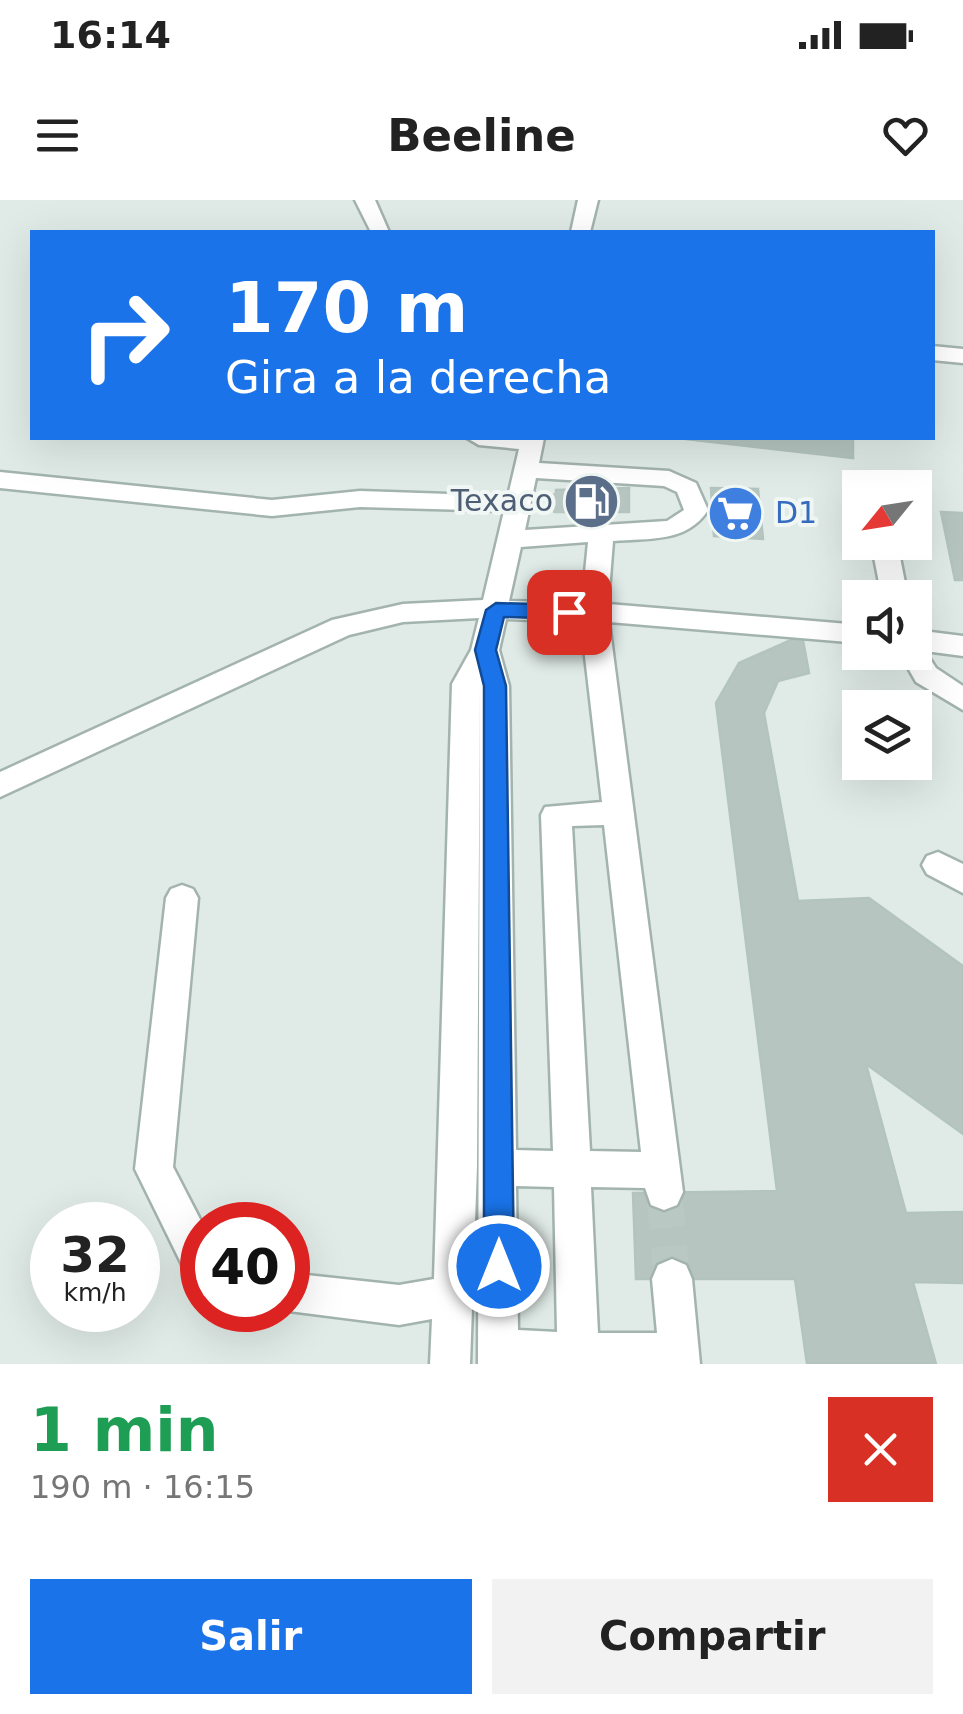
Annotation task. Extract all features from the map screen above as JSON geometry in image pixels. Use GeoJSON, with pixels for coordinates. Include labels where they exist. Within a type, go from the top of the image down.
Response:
{"type":"FeatureCollection","features":[{"type":"Feature","properties":{"kind":"street"},"geometry":{"type":"LineString","coordinates":[[365,200],[379,230]]}},
{"type":"Feature","properties":{"kind":"street"},"geometry":{"type":"LineString","coordinates":[[581,230],[588,200]]}},
{"type":"Feature","properties":{"kind":"street"},"geometry":{"type":"LineString","coordinates":[[935,353],[963,356]]}},
{"type":"Feature","properties":{"kind":"street"},"geometry":{"type":"LineString","coordinates":[[450,1364],[458,1166],[466,684],[485,650],[496,610],[532,440]]}},
{"type":"Feature","properties":{"kind":"street"},"geometry":{"type":"LineString","coordinates":[[511,539],[567,503],[668,479],[688,488],[696,510],[688,522],[670,529],[601,534],[567,503],[526,470]]}},
{"type":"Feature","properties":{"kind":"street"},"geometry":{"type":"LineString","coordinates":[[0,480],[272,508],[360,499],[518,504]]}},
{"type":"Feature","properties":{"kind":"street"},"geometry":{"type":"LineString","coordinates":[[500,1168],[572,1169],[662,1181],[621,813],[594,614],[601,534]]}},
{"type":"Feature","properties":{"kind":"street"},"geometry":{"type":"LineString","coordinates":[[0,784],[342,627],[402,614],[454,608],[658,615],[842,632]]}},
{"type":"Feature","properties":{"kind":"street"},"geometry":{"type":"LineString","coordinates":[[932,642],[963,646]]}},
{"type":"Feature","properties":{"kind":"street"},"geometry":{"type":"LineString","coordinates":[[485,650],[495,686],[498,1356],[679,1359],[672,1278]]}},
{"type":"Feature","properties":{"kind":"street"},"geometry":{"type":"LineString","coordinates":[[922,670],[963,700]]}},
{"type":"Feature","properties":{"kind":"street"},"geometry":{"type":"LineString","coordinates":[[578,1359],[556,815],[621,813]]}},
{"type":"Feature","properties":{"kind":"street"},"geometry":{"type":"LineString","coordinates":[[180,1219],[154,1168],[182,898]]}},
{"type":"Feature","properties":{"kind":"street"},"geometry":{"type":"LineString","coordinates":[[310,1295],[399,1305],[451,1296]]}},
{"type":"Feature","properties":{"kind":"building"},"geometry":{"type":"Polygon","coordinates":[[[695,440],[853,440],[853,458],[695,440]]]}},
{"type":"Feature","properties":{"kind":"building","name":"Texaco"},"geometry":{"type":"Polygon","coordinates":[[[629,488],[629,512],[556,512],[556,490],[629,488]]]}},
{"type":"Feature","properties":{"kind":"building","name":"D1"},"geometry":{"type":"Polygon","coordinates":[[[711,488],[758,489],[763,539],[714,536],[711,488]]]}},
{"type":"Feature","properties":{"kind":"building"},"geometry":{"type":"Polygon","coordinates":[[[941,512],[963,513],[963,580],[955,580],[941,512]]]}},
{"type":"Feature","properties":{"kind":"building"},"geometry":{"type":"Polygon","coordinates":[[[802,635],[809,673],[778,681],[764,713],[798,901],[869,898],[963,966],[963,1134],[866,1064],[906,1213],[963,1212],[963,1283],[913,1282],[936,1364],[807,1364],[795,1279],[636,1279],[633,1193],[777,1191],[716,703],[739,663],[802,635]]]}},
{"type":"Feature","properties":{"kind":"tunnel"},"geometry":{"type":"LineString","coordinates":[[567,491],[567,513]]}},
{"type":"Feature","properties":{"kind":"tunnel"},"geometry":{"type":"LineString","coordinates":[[664,1192],[672,1279]]}},
{"type":"Feature","properties":{"kind":"place","name":"Texaco"},"geometry":{"type":"Point","coordinates":[592,501]}},
{"type":"Feature","properties":{"kind":"place","name":"D1"},"geometry":{"type":"Point","coordinates":[736,513]}},
{"type":"Feature","properties":{"kind":"route"},"geometry":{"type":"LineString","coordinates":[[499,1266],[495,686],[485,650],[496,610],[569,612]]}}]}
